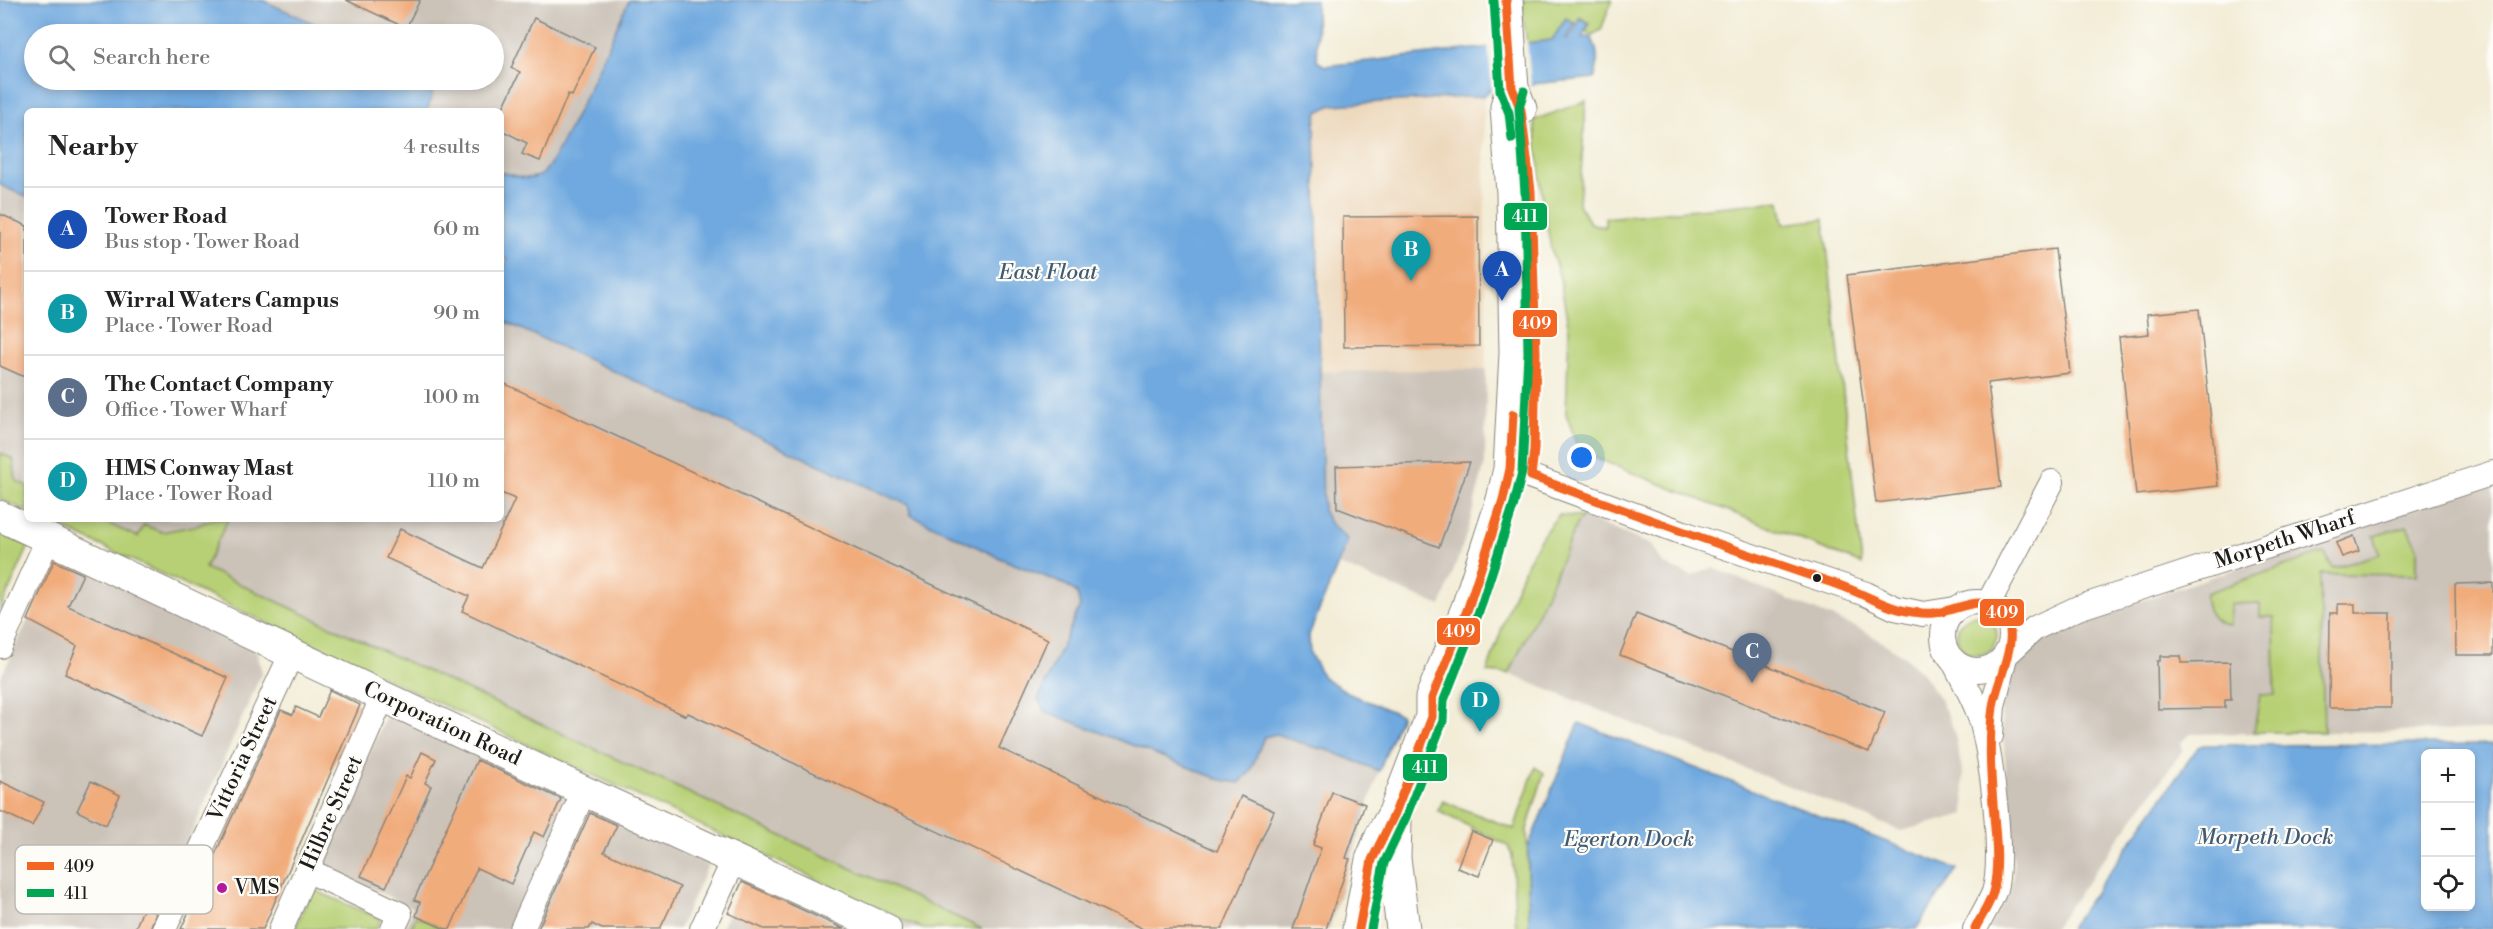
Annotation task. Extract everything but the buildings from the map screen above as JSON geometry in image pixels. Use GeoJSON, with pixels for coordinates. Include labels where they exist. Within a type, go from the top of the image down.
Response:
{"type":"FeatureCollection","features":[{"type":"Feature","properties":{"kind":"highway"},"geometry":{"type":"LineString","coordinates":[[1359,929],[1372,860],[1395,813],[1432,717],[1447,706],[1524,507],[1520,473],[1534,450],[1536,353],[1530,191],[1521,110],[1512,88],[1506,0]]}},
{"type":"Feature","properties":{"kind":"highway"},"geometry":{"type":"LineString","coordinates":[[1395,813],[1394,858],[1403,929]]}},
{"type":"Feature","properties":{"kind":"main road","name":"Corporation Road"},"geometry":{"type":"LineString","coordinates":[[0,516],[584,791],[885,929]]}},
{"type":"Feature","properties":{"kind":"street","name":"Morpeth Wharf"},"geometry":{"type":"LineString","coordinates":[[2007,655],[2035,628],[2078,608],[2493,472]]}},
{"type":"Feature","properties":{"kind":"street"},"geometry":{"type":"LineString","coordinates":[[1520,473],[1689,535],[1866,594],[1895,608],[1923,614],[1955,609],[1969,603],[1992,605],[2003,613],[2011,627],[2011,644],[1993,706],[1990,762],[1998,862],[1994,891],[1975,929]]}},
{"type":"Feature","properties":{"kind":"street"},"geometry":{"type":"LineString","coordinates":[[1992,605],[2052,482]]}},
{"type":"Feature","properties":{"kind":"street"},"geometry":{"type":"LineString","coordinates":[[0,646],[48,539]]}},
{"type":"Feature","properties":{"kind":"street","name":"Morpeth Wharf"},"geometry":{"type":"LineString","coordinates":[[1992,605],[2038,613],[2078,608]]}},
{"type":"Feature","properties":{"kind":"street"},"geometry":{"type":"LineString","coordinates":[[1895,608],[1962,667],[1984,670],[1996,665],[2007,655]]}},
{"type":"Feature","properties":{"kind":"street"},"geometry":{"type":"LineString","coordinates":[[1955,609],[1947,619],[1943,635],[1945,647],[1979,716],[1990,762]]}},
{"type":"Feature","properties":{"kind":"street","name":"Vittoria Street"},"geometry":{"type":"LineString","coordinates":[[203,845],[292,653]]}},
{"type":"Feature","properties":{"kind":"street","name":"Hilbre Street"},"geometry":{"type":"LineString","coordinates":[[281,929],[383,696]]}},
{"type":"Feature","properties":{"kind":"street"},"geometry":{"type":"LineString","coordinates":[[522,929],[584,791]]}},
{"type":"Feature","properties":{"kind":"street"},"geometry":{"type":"LineString","coordinates":[[702,929],[734,860]]}},
{"type":"Feature","properties":{"kind":"street"},"geometry":{"type":"LineString","coordinates":[[307,870],[400,914],[393,929]]}},
{"type":"Feature","properties":{"kind":"street","name":"Vittoria Street"},"geometry":{"type":"LineString","coordinates":[[164,929],[171,914]]}},
{"type":"Feature","properties":{"kind":"shaded area"},"geometry":{"type":"Polygon","coordinates":[[[262,0],[629,0],[559,151],[543,175],[531,179],[504,173],[504,108],[428,108],[432,90],[504,90],[504,24],[315,24],[262,0]]]}},
{"type":"Feature","properties":{"kind":"shaded area"},"geometry":{"type":"Polygon","coordinates":[[[1484,96],[1486,369],[1321,373],[1315,123],[1318,112],[1332,105],[1484,96]]]}},
{"type":"Feature","properties":{"kind":"shaded area"},"geometry":{"type":"Polygon","coordinates":[[[0,185],[24,196],[24,485],[16,481],[13,459],[0,453],[0,185]]]}},
{"type":"Feature","properties":{"kind":"shaded area"},"geometry":{"type":"Polygon","coordinates":[[[504,321],[908,506],[911,515],[1002,559],[1066,585],[1077,593],[1080,606],[1038,699],[1149,752],[1221,780],[1239,783],[1250,772],[1264,737],[1276,734],[1328,750],[1379,771],[1329,929],[982,929],[205,568],[227,522],[504,522],[504,321]]]}},
{"type":"Feature","properties":{"kind":"shaded area"},"geometry":{"type":"Polygon","coordinates":[[[1486,369],[1485,463],[1467,533],[1441,606],[1339,565],[1348,541],[1329,522],[1323,510],[1321,372],[1486,369]]]}},
{"type":"Feature","properties":{"kind":"shaded area"},"geometry":{"type":"Polygon","coordinates":[[[2493,482],[2493,730],[2191,734],[2181,742],[2183,750],[2053,929],[1988,929],[2009,894],[2014,869],[2000,698],[2011,670],[2033,643],[2060,628],[2493,482]]]}},
{"type":"Feature","properties":{"kind":"shaded area"},"geometry":{"type":"Polygon","coordinates":[[[1583,517],[1652,545],[1663,564],[1692,576],[1713,568],[1865,631],[1902,655],[1923,674],[1940,699],[1954,730],[1963,775],[1965,814],[1901,831],[1509,674],[1562,561],[1577,523],[1583,517]]]}},
{"type":"Feature","properties":{"kind":"shaded area"},"geometry":{"type":"Polygon","coordinates":[[[105,522],[205,522],[162,532],[144,525],[138,537],[105,522]]]}},
{"type":"Feature","properties":{"kind":"shaded area"},"geometry":{"type":"Polygon","coordinates":[[[61,558],[256,650],[262,672],[187,845],[15,845],[15,914],[157,914],[150,929],[0,929],[0,679],[53,561],[61,558]]]}},
{"type":"Feature","properties":{"kind":"shaded area"},"geometry":{"type":"Polygon","coordinates":[[[388,711],[573,797],[511,929],[404,929],[413,908],[319,864],[388,711]]]}},
{"type":"Feature","properties":{"kind":"shaded area"},"geometry":{"type":"Polygon","coordinates":[[[588,809],[709,863],[679,929],[533,929],[588,809]]]}},
{"type":"Feature","properties":{"kind":"shaded area"},"geometry":{"type":"Polygon","coordinates":[[[744,878],[856,929],[721,929],[744,878]]]}},
{"type":"Feature","properties":{"kind":"shaded area"},"geometry":{"type":"Polygon","coordinates":[[[892,915],[923,929],[884,929],[892,915]]]}},
{"type":"Feature","properties":{"kind":"green space"},"geometry":{"type":"Polygon","coordinates":[[[1524,0],[1612,0],[1601,30],[1592,35],[1586,32],[1590,23],[1580,17],[1575,24],[1566,18],[1552,40],[1527,43],[1522,13],[1524,0]]]}},
{"type":"Feature","properties":{"kind":"green space"},"geometry":{"type":"Polygon","coordinates":[[[1586,101],[1579,204],[1590,223],[1605,227],[1605,218],[1780,201],[1784,224],[1824,219],[1862,564],[1580,452],[1566,414],[1569,330],[1543,204],[1534,120],[1586,101]]]}},
{"type":"Feature","properties":{"kind":"green space"},"geometry":{"type":"Polygon","coordinates":[[[0,453],[13,459],[16,481],[24,485],[24,510],[0,499],[0,453]]]}},
{"type":"Feature","properties":{"kind":"green space"},"geometry":{"type":"Polygon","coordinates":[[[1559,515],[1583,517],[1577,523],[1509,674],[1487,672],[1524,569],[1545,531],[1559,515]]]}},
{"type":"Feature","properties":{"kind":"green space"},"geometry":{"type":"Polygon","coordinates":[[[50,522],[105,522],[138,537],[144,525],[162,532],[205,522],[227,522],[205,568],[982,929],[923,929],[50,522]]]}},
{"type":"Feature","properties":{"kind":"green space"},"geometry":{"type":"Polygon","coordinates":[[[2407,526],[2417,548],[2417,575],[2320,574],[2324,732],[2254,732],[2260,695],[2275,695],[2274,617],[2260,617],[2260,603],[2230,604],[2230,625],[2224,624],[2215,619],[2208,610],[2206,593],[2319,554],[2325,553],[2332,568],[2380,554],[2374,536],[2407,526]]]}},
{"type":"Feature","properties":{"kind":"green space"},"geometry":{"type":"Polygon","coordinates":[[[0,533],[29,546],[0,610],[0,533]]]}},
{"type":"Feature","properties":{"kind":"green space"},"geometry":{"type":"Polygon","coordinates":[[[1977,615],[1991,621],[1997,635],[1991,649],[1977,655],[1963,649],[1957,635],[1963,621],[1977,615]]]}},
{"type":"Feature","properties":{"kind":"green space"},"geometry":{"type":"Polygon","coordinates":[[[1535,767],[1544,773],[1527,829],[1529,929],[1516,929],[1512,854],[1507,845],[1438,811],[1443,801],[1514,829],[1535,767]]]}},
{"type":"Feature","properties":{"kind":"green space"},"geometry":{"type":"Polygon","coordinates":[[[312,889],[381,919],[376,929],[295,929],[312,889]]]}},
{"type":"Feature","properties":{"kind":"green space"},"geometry":{"type":"Polygon","coordinates":[[[416,916],[445,929],[411,929],[416,916]]]}},
{"type":"Feature","properties":{"kind":"water"},"geometry":{"type":"Polygon","coordinates":[[[0,0],[262,0],[315,24],[24,24],[24,90],[433,90],[428,108],[24,108],[24,196],[0,185],[0,0]]]}},
{"type":"Feature","properties":{"kind":"water","name":"East Float"},"geometry":{"type":"Polygon","coordinates":[[[629,0],[1316,0],[1317,61],[1325,66],[1552,40],[1566,18],[1575,24],[1566,38],[1568,39],[1581,19],[1589,24],[1582,37],[1591,37],[1597,52],[1595,78],[1492,88],[1484,96],[1332,105],[1318,112],[1315,124],[1323,510],[1329,522],[1348,540],[1309,635],[1310,653],[1323,677],[1352,695],[1401,715],[1379,771],[1328,750],[1276,734],[1264,737],[1250,772],[1239,783],[1221,780],[1045,711],[1038,699],[1080,606],[1077,593],[1066,585],[1002,559],[911,515],[908,505],[504,321],[504,267],[507,259],[504,258],[504,173],[531,178],[541,175],[559,148],[629,0]]]}},
{"type":"Feature","properties":{"kind":"water","name":"Egerton Dock"},"geometry":{"type":"Polygon","coordinates":[[[1579,723],[1957,869],[1916,929],[1529,929],[1528,847],[1579,723]]]}},
{"type":"Feature","properties":{"kind":"water","name":"Morpeth Dock"},"geometry":{"type":"Polygon","coordinates":[[[2493,744],[2493,929],[2069,929],[2198,747],[2203,745],[2493,744]]]}},
{"type":"Feature","properties":{"kind":"pier"},"geometry":{"type":"Polygon","coordinates":[[[1527,40],[1531,86],[1492,90],[1488,43],[1527,40]]]}},
{"type":"Feature","properties":{"kind":"transit line","name":"409"},"geometry":{"type":"LineString","coordinates":[[1506,0],[1512,88],[1521,110],[1531,191],[1536,353],[1534,450],[1531,476],[1839,585],[1898,609],[1934,613],[1969,604],[1986,603],[2002,612],[2008,621],[2010,645],[1995,696],[1991,734],[1996,870],[1991,898],[1975,929]]}},
{"type":"Feature","properties":{"kind":"transit line","name":"411"},"geometry":{"type":"LineString","coordinates":[[1494,1],[1500,90],[1509,113],[1512,139]]}},
{"type":"Feature","properties":{"kind":"transit line","name":"411"},"geometry":{"type":"LineString","coordinates":[[1371,929],[1384,863],[1406,817],[1443,721],[1444,700],[1479,612],[1522,472],[1528,353],[1525,193],[1519,108],[1524,91]]}},
{"type":"Feature","properties":{"kind":"transit line","name":"409"},"geometry":{"type":"LineString","coordinates":[[1359,929],[1372,860],[1395,813],[1432,717],[1432,698],[1468,608],[1503,500],[1510,469],[1513,414]]}},
{"type":"Feature","properties":{"kind":"place","name":"Wirral Waters Campus"},"geometry":{"type":"Point","coordinates":[1411,281]}},
{"type":"Feature","properties":{"kind":"place","name":"Tower Road"},"geometry":{"type":"Point","coordinates":[1502,301]}},
{"type":"Feature","properties":{"kind":"place","name":"The Contact Company"},"geometry":{"type":"Point","coordinates":[1752,683]}},
{"type":"Feature","properties":{"kind":"place","name":"HMS Conway Mast"},"geometry":{"type":"Point","coordinates":[1480,732]}},
{"type":"Feature","properties":{"kind":"place","name":"VMS"},"geometry":{"type":"Point","coordinates":[222,888]}}]}
